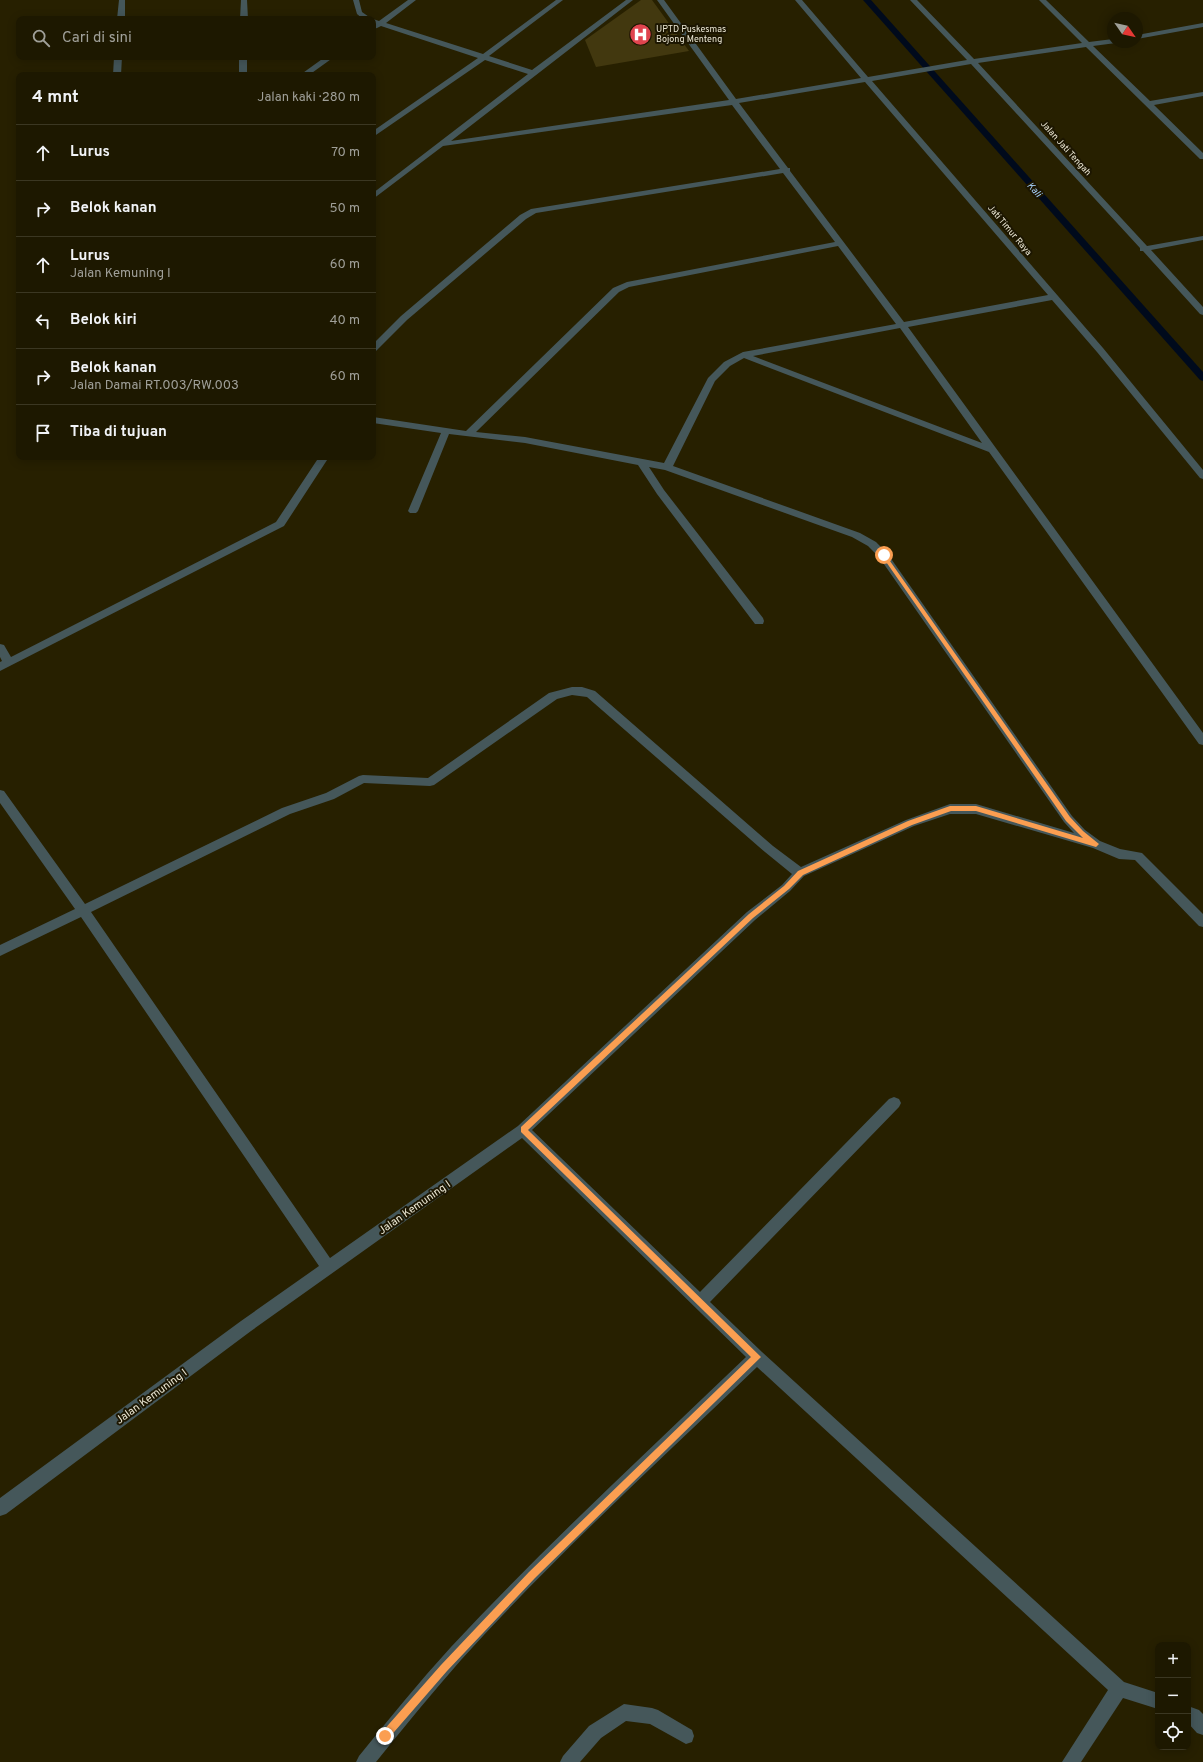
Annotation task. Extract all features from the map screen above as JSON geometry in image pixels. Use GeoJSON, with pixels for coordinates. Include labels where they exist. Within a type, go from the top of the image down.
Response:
{"type":"FeatureCollection","features":[{"type":"Feature","properties":{"kind":"street"},"geometry":{"type":"LineString","coordinates":[[121,16],[122,0]]}},
{"type":"Feature","properties":{"kind":"street"},"geometry":{"type":"LineString","coordinates":[[244,0],[244,16]]}},
{"type":"Feature","properties":{"kind":"street"},"geometry":{"type":"LineString","coordinates":[[356,0],[359,12],[364,16]]}},
{"type":"Feature","properties":{"kind":"street"},"geometry":{"type":"LineString","coordinates":[[376,23],[413,0]]}},
{"type":"Feature","properties":{"kind":"street"},"geometry":{"type":"LineString","coordinates":[[376,133],[485,56],[560,0]]}},
{"type":"Feature","properties":{"kind":"street"},"geometry":{"type":"LineString","coordinates":[[376,195],[630,0]]}},
{"type":"Feature","properties":{"kind":"street"},"geometry":{"type":"LineString","coordinates":[[660,0],[734,102],[787,170],[901,324],[1203,741]]}},
{"type":"Feature","properties":{"kind":"street","name":"Jati Timur Raya"},"geometry":{"type":"LineString","coordinates":[[798,0],[1100,350],[1203,476]]}},
{"type":"Feature","properties":{"kind":"street","name":"Jalan Jati Tengah"},"geometry":{"type":"LineString","coordinates":[[913,0],[973,62],[1143,249],[1203,312]]}},
{"type":"Feature","properties":{"kind":"street"},"geometry":{"type":"LineString","coordinates":[[1042,0],[1203,157]]}},
{"type":"Feature","properties":{"kind":"street"},"geometry":{"type":"LineString","coordinates":[[376,24],[485,56],[533,73]]}},
{"type":"Feature","properties":{"kind":"street"},"geometry":{"type":"LineString","coordinates":[[1143,36],[1203,25]]}},
{"type":"Feature","properties":{"kind":"street"},"geometry":{"type":"LineString","coordinates":[[443,144],[734,102],[951,65],[1107,42]]}},
{"type":"Feature","properties":{"kind":"street"},"geometry":{"type":"LineString","coordinates":[[117,72],[118,60]]}},
{"type":"Feature","properties":{"kind":"street"},"geometry":{"type":"LineString","coordinates":[[243,60],[243,72]]}},
{"type":"Feature","properties":{"kind":"street"},"geometry":{"type":"LineString","coordinates":[[308,72],[326,60]]}},
{"type":"Feature","properties":{"kind":"street"},"geometry":{"type":"LineString","coordinates":[[1149,104],[1203,94]]}},
{"type":"Feature","properties":{"kind":"street"},"geometry":{"type":"LineString","coordinates":[[376,346],[404,318],[523,216],[534,211],[787,170]]}},
{"type":"Feature","properties":{"kind":"street"},"geometry":{"type":"LineString","coordinates":[[1143,249],[1203,238]]}},
{"type":"Feature","properties":{"kind":"street"},"geometry":{"type":"LineString","coordinates":[[468,434],[616,290],[627,285],[841,243]]}},
{"type":"Feature","properties":{"kind":"street"},"geometry":{"type":"LineString","coordinates":[[667,467],[711,380],[727,364],[743,355],[901,324],[1054,297]]}},
{"type":"Feature","properties":{"kind":"street"},"geometry":{"type":"LineString","coordinates":[[743,355],[992,450]]}},
{"type":"Feature","properties":{"kind":"street"},"geometry":{"type":"LineString","coordinates":[[376,420],[468,434],[525,440],[667,467],[856,535],[872,544],[884,555],[1068,819],[1081,833],[1096,844]]}},
{"type":"Feature","properties":{"kind":"street"},"geometry":{"type":"LineString","coordinates":[[413,511],[446,431]]}},
{"type":"Feature","properties":{"kind":"street"},"geometry":{"type":"LineString","coordinates":[[0,648],[4,665],[280,524],[322,460]]}},
{"type":"Feature","properties":{"kind":"street"},"geometry":{"type":"LineString","coordinates":[[641,461],[660,492],[759,621]]}},
{"type":"Feature","properties":{"kind":"street"},"geometry":{"type":"LineString","coordinates":[[0,951],[286,811],[330,796],[363,779],[430,782],[554,696],[567,691],[576,690],[591,694],[769,849],[800,873],[910,823],[950,809],[976,808],[1096,844],[1119,854],[1138,856],[1203,922]]}},
{"type":"Feature","properties":{"kind":"street"},"geometry":{"type":"LineString","coordinates":[[0,794],[83,911],[329,1268]]}},
{"type":"Feature","properties":{"kind":"street","name":"Jalan Kemuning I"},"geometry":{"type":"LineString","coordinates":[[0,1508],[246,1326],[523,1130],[751,916],[786,888],[800,873]]}},
{"type":"Feature","properties":{"kind":"street"},"geometry":{"type":"LineString","coordinates":[[700,1302],[894,1103]]}},
{"type":"Feature","properties":{"kind":"street"},"geometry":{"type":"LineString","coordinates":[[523,1130],[757,1357],[1119,1689],[1155,1700]]}},
{"type":"Feature","properties":{"kind":"street"},"geometry":{"type":"LineString","coordinates":[[364,1762],[444,1668],[532,1575],[757,1357]]}},
{"type":"Feature","properties":{"kind":"street"},"geometry":{"type":"LineString","coordinates":[[1071,1762],[1119,1689]]}},
{"type":"Feature","properties":{"kind":"street"},"geometry":{"type":"LineString","coordinates":[[569,1762],[595,1732],[624,1712],[652,1716],[686,1736]]}},
{"type":"Feature","properties":{"kind":"street"},"geometry":{"type":"LineString","coordinates":[[1191,1715],[1203,1727]]}},
{"type":"Feature","properties":{"kind":"building"},"geometry":{"type":"Polygon","coordinates":[[[641,0],[652,0],[689,51],[596,67],[585,40],[641,0]]]}},
{"type":"Feature","properties":{"kind":"waterway","name":"Kali"},"geometry":{"type":"LineString","coordinates":[[867,0],[1203,378]]}},
{"type":"Feature","properties":{"kind":"place","name":"UPTD Puskesmas Bojong Menteng"},"geometry":{"type":"Point","coordinates":[641,34]}},
{"type":"Feature","properties":{"kind":"route"},"geometry":{"type":"LineString","coordinates":[[385,1736],[444,1668],[532,1575],[757,1357],[523,1130],[751,916],[786,888],[800,873],[910,823],[950,809],[976,808],[1096,844],[1081,833],[1068,819],[884,555]]}}]}
